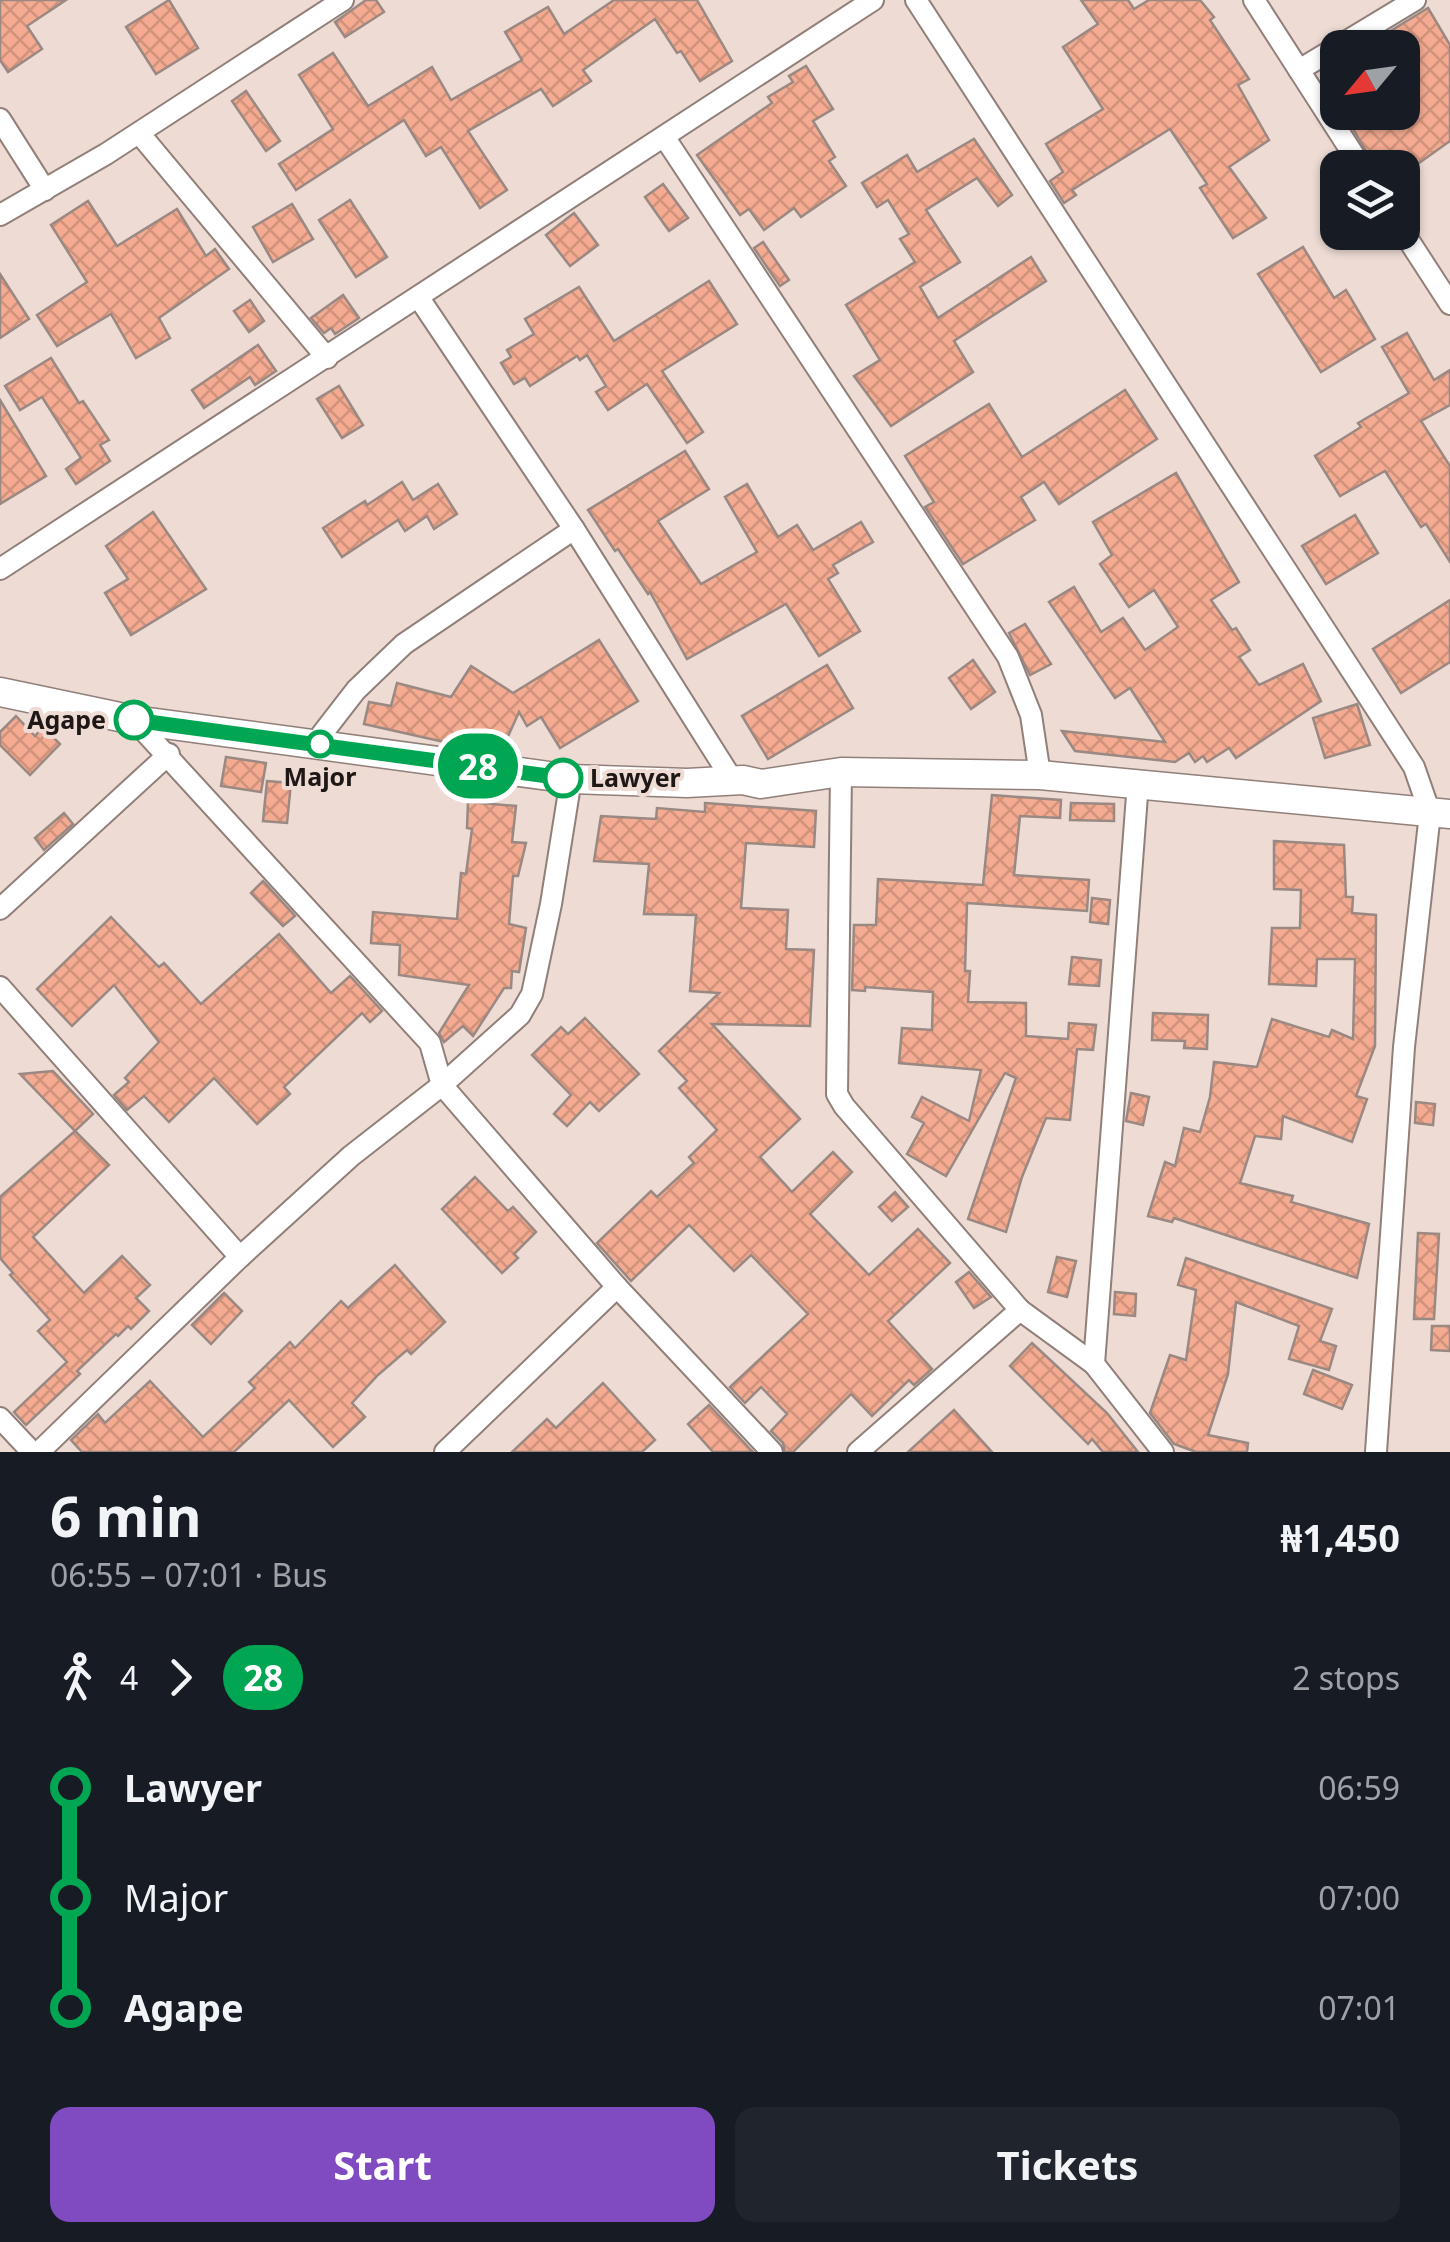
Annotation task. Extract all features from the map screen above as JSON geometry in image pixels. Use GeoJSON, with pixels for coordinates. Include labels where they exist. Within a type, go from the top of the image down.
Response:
{"type":"FeatureCollection","features":[{"type":"Feature","properties":{"kind":"street"},"geometry":{"type":"LineString","coordinates":[[0,216],[139,133],[343,0]]}},
{"type":"Feature","properties":{"kind":"street"},"geometry":{"type":"LineString","coordinates":[[0,568],[873,0]]}},
{"type":"Feature","properties":{"kind":"street"},"geometry":{"type":"LineString","coordinates":[[916,0],[1414,767],[1440,813],[1404,1047],[1376,1452]]}},
{"type":"Feature","properties":{"kind":"street"},"geometry":{"type":"LineString","coordinates":[[1254,0],[1350,150]]}},
{"type":"Feature","properties":{"kind":"street"},"geometry":{"type":"LineString","coordinates":[[1299,70],[1414,0]]}},
{"type":"Feature","properties":{"kind":"street"},"geometry":{"type":"LineString","coordinates":[[0,119],[44,190]]}},
{"type":"Feature","properties":{"kind":"street"},"geometry":{"type":"LineString","coordinates":[[139,133],[326,358]]}},
{"type":"Feature","properties":{"kind":"street"},"geometry":{"type":"LineString","coordinates":[[664,138],[1008,657],[1031,716],[1040,775]]}},
{"type":"Feature","properties":{"kind":"street"},"geometry":{"type":"LineString","coordinates":[[1415,250],[1450,304]]}},
{"type":"Feature","properties":{"kind":"street"},"geometry":{"type":"LineString","coordinates":[[420,298],[574,529],[733,780]]}},
{"type":"Feature","properties":{"kind":"street"},"geometry":{"type":"LineString","coordinates":[[315,744],[356,690],[404,644],[574,529]]}},
{"type":"Feature","properties":{"kind":"street"},"geometry":{"type":"LineString","coordinates":[[0,692],[134,720],[570,779],[688,783],[733,780],[760,784],[841,772],[1040,775],[1440,813]]}},
{"type":"Feature","properties":{"kind":"street"},"geometry":{"type":"LineString","coordinates":[[134,720],[430,1043],[442,1085],[617,1287],[772,1452]]}},
{"type":"Feature","properties":{"kind":"street"},"geometry":{"type":"LineString","coordinates":[[0,909],[169,754]]}},
{"type":"Feature","properties":{"kind":"street"},"geometry":{"type":"LineString","coordinates":[[841,772],[837,1094],[1020,1310],[1094,1364],[1163,1452]]}},
{"type":"Feature","properties":{"kind":"street"},"geometry":{"type":"LineString","coordinates":[[0,1418],[35,1452],[351,1156],[442,1085],[520,1015],[532,994],[551,904],[570,779]]}},
{"type":"Feature","properties":{"kind":"street"},"geometry":{"type":"LineString","coordinates":[[1094,1364],[1138,782]]}},
{"type":"Feature","properties":{"kind":"street"},"geometry":{"type":"LineString","coordinates":[[0,988],[240,1257]]}},
{"type":"Feature","properties":{"kind":"street"},"geometry":{"type":"LineString","coordinates":[[444,1452],[617,1287]]}},
{"type":"Feature","properties":{"kind":"street"},"geometry":{"type":"LineString","coordinates":[[858,1452],[1020,1310]]}},
{"type":"Feature","properties":{"kind":"building"},"geometry":{"type":"Polygon","coordinates":[[[0,0],[66,0],[27,26],[42,49],[8,72],[0,60],[0,0]]]}},
{"type":"Feature","properties":{"kind":"building"},"geometry":{"type":"Polygon","coordinates":[[[169,0],[198,48],[156,74],[126,27],[169,0]]]}},
{"type":"Feature","properties":{"kind":"building"},"geometry":{"type":"Polygon","coordinates":[[[366,0],[376,0],[384,12],[345,37],[335,22],[366,0]]]}},
{"type":"Feature","properties":{"kind":"building"},"geometry":{"type":"Polygon","coordinates":[[[614,0],[697,0],[732,61],[700,81],[655,19],[583,70],[591,81],[553,106],[541,89],[468,131],[507,190],[480,208],[441,147],[426,156],[404,120],[296,190],[279,164],[333,129],[299,75],[333,53],[368,106],[432,67],[451,100],[522,60],[505,32],[548,7],[564,34],[614,0]]]}},
{"type":"Feature","properties":{"kind":"building"},"geometry":{"type":"Polygon","coordinates":[[[1081,0],[1128,0],[1134,9],[1149,0],[1200,0],[1249,79],[1238,85],[1269,140],[1229,167],[1266,218],[1233,238],[1200,188],[1207,184],[1170,129],[1072,190],[1076,195],[1064,203],[1050,181],[1063,172],[1046,144],[1103,109],[1063,47],[1098,24],[1081,0]]]}},
{"type":"Feature","properties":{"kind":"building"},"geometry":{"type":"Polygon","coordinates":[[[1428,8],[1450,45],[1450,141],[1420,162],[1420,150],[1365,150],[1354,130],[1420,130],[1420,30],[1392,30],[1428,8]]]}},
{"type":"Feature","properties":{"kind":"building"},"geometry":{"type":"Polygon","coordinates":[[[806,66],[833,109],[813,121],[835,157],[829,161],[846,186],[801,217],[794,208],[764,230],[749,209],[740,215],[697,155],[772,103],[768,97],[793,82],[789,76],[806,66]]]}},
{"type":"Feature","properties":{"kind":"building"},"geometry":{"type":"Polygon","coordinates":[[[246,91],[280,141],[266,151],[232,101],[246,91]]]}},
{"type":"Feature","properties":{"kind":"building"},"geometry":{"type":"Polygon","coordinates":[[[974,139],[1012,195],[998,206],[977,178],[926,210],[960,262],[920,287],[938,318],[1031,257],[1046,281],[954,341],[973,372],[891,426],[854,376],[880,360],[846,305],[915,262],[900,239],[909,234],[888,200],[877,207],[862,183],[907,155],[917,172],[974,139]]]}},
{"type":"Feature","properties":{"kind":"building"},"geometry":{"type":"Polygon","coordinates":[[[663,184],[688,218],[669,231],[645,197],[663,184]]]}},
{"type":"Feature","properties":{"kind":"building"},"geometry":{"type":"Polygon","coordinates":[[[350,200],[387,257],[356,277],[319,220],[350,200]]]}},
{"type":"Feature","properties":{"kind":"building"},"geometry":{"type":"Polygon","coordinates":[[[88,201],[117,246],[177,209],[206,256],[215,249],[229,269],[159,318],[170,338],[136,358],[111,314],[57,346],[37,315],[87,282],[51,225],[88,201]]]}},
{"type":"Feature","properties":{"kind":"building"},"geometry":{"type":"Polygon","coordinates":[[[292,204],[313,239],[273,262],[253,227],[292,204]]]}},
{"type":"Feature","properties":{"kind":"building"},"geometry":{"type":"Polygon","coordinates":[[[574,213],[598,245],[570,266],[546,235],[574,213]]]}},
{"type":"Feature","properties":{"kind":"building"},"geometry":{"type":"Polygon","coordinates":[[[763,242],[789,280],[780,286],[754,248],[763,242]]]}},
{"type":"Feature","properties":{"kind":"building"},"geometry":{"type":"Polygon","coordinates":[[[1303,247],[1334,298],[1346,290],[1375,339],[1321,372],[1258,274],[1303,247]]]}},
{"type":"Feature","properties":{"kind":"building"},"geometry":{"type":"Polygon","coordinates":[[[0,274],[29,319],[0,338],[0,274]]]}},
{"type":"Feature","properties":{"kind":"building"},"geometry":{"type":"Polygon","coordinates":[[[709,281],[737,324],[662,371],[703,432],[687,443],[647,384],[608,410],[596,392],[606,386],[587,355],[580,360],[577,356],[530,386],[525,378],[514,384],[501,363],[511,357],[507,350],[534,334],[525,319],[579,287],[614,341],[709,281]]]}},
{"type":"Feature","properties":{"kind":"building"},"geometry":{"type":"Polygon","coordinates":[[[343,295],[359,318],[335,334],[331,328],[324,333],[311,318],[343,295]]]}},
{"type":"Feature","properties":{"kind":"building"},"geometry":{"type":"Polygon","coordinates":[[[250,300],[264,321],[249,332],[234,311],[250,300]]]}},
{"type":"Feature","properties":{"kind":"building"},"geometry":{"type":"Polygon","coordinates":[[[1407,333],[1434,380],[1450,370],[1450,405],[1421,421],[1450,466],[1450,562],[1426,524],[1421,527],[1385,471],[1340,496],[1315,456],[1361,427],[1358,423],[1409,393],[1382,347],[1407,333]]]}},
{"type":"Feature","properties":{"kind":"building"},"geometry":{"type":"Polygon","coordinates":[[[258,345],[276,371],[255,385],[250,377],[204,408],[192,390],[258,345]]]}},
{"type":"Feature","properties":{"kind":"building"},"geometry":{"type":"Polygon","coordinates":[[[51,358],[79,403],[83,401],[109,440],[100,445],[110,461],[76,484],[66,469],[81,458],[42,397],[20,410],[5,386],[51,358]]]}},
{"type":"Feature","properties":{"kind":"building"},"geometry":{"type":"Polygon","coordinates":[[[339,386],[363,425],[342,438],[317,399],[339,386]]]}},
{"type":"Feature","properties":{"kind":"building"},"geometry":{"type":"Polygon","coordinates":[[[1125,390],[1157,439],[1059,504],[1044,482],[1021,497],[1035,520],[963,564],[925,507],[934,502],[905,456],[989,404],[1022,457],[1125,390]]]}},
{"type":"Feature","properties":{"kind":"building"},"geometry":{"type":"Polygon","coordinates":[[[0,400],[46,476],[0,504],[0,400]]]}},
{"type":"Feature","properties":{"kind":"building"},"geometry":{"type":"Polygon","coordinates":[[[685,451],[709,489],[658,521],[701,584],[757,552],[725,497],[747,484],[778,537],[797,525],[813,550],[861,522],[873,542],[833,565],[838,573],[828,579],[860,631],[819,656],[786,604],[687,659],[650,592],[618,549],[615,551],[588,510],[685,451]]]}},
{"type":"Feature","properties":{"kind":"building"},"geometry":{"type":"Polygon","coordinates":[[[1176,473],[1239,582],[1211,600],[1250,650],[1239,657],[1259,685],[1303,664],[1321,701],[1236,758],[1229,748],[1207,762],[1203,756],[1195,762],[1189,753],[1175,762],[1075,751],[1062,731],[1165,742],[1130,688],[1115,698],[1049,602],[1074,587],[1101,632],[1123,618],[1145,650],[1178,627],[1154,590],[1129,607],[1100,564],[1112,555],[1093,522],[1176,473]]]}},
{"type":"Feature","properties":{"kind":"building"},"geometry":{"type":"Polygon","coordinates":[[[402,482],[413,500],[438,484],[457,514],[434,529],[427,516],[405,531],[398,520],[342,557],[323,528],[402,482]]]}},
{"type":"Feature","properties":{"kind":"building"},"geometry":{"type":"Polygon","coordinates":[[[153,512],[206,589],[131,635],[105,593],[128,579],[106,546],[153,512]]]}},
{"type":"Feature","properties":{"kind":"building"},"geometry":{"type":"Polygon","coordinates":[[[1355,515],[1378,553],[1326,584],[1302,546],[1355,515]]]}},
{"type":"Feature","properties":{"kind":"building"},"geometry":{"type":"Polygon","coordinates":[[[1450,600],[1450,662],[1401,693],[1373,649],[1450,600]]]}},
{"type":"Feature","properties":{"kind":"building"},"geometry":{"type":"Polygon","coordinates":[[[1025,624],[1051,664],[1030,675],[1009,633],[1025,624]]]}},
{"type":"Feature","properties":{"kind":"building"},"geometry":{"type":"Polygon","coordinates":[[[599,640],[638,701],[560,748],[541,717],[527,726],[519,712],[501,752],[455,733],[453,744],[364,724],[369,702],[391,706],[397,683],[451,697],[471,666],[513,693],[599,640]]]}},
{"type":"Feature","properties":{"kind":"building"},"geometry":{"type":"Polygon","coordinates":[[[973,660],[995,692],[971,709],[949,678],[973,660]]]}},
{"type":"Feature","properties":{"kind":"building"},"geometry":{"type":"Polygon","coordinates":[[[827,665],[853,708],[768,759],[742,716],[827,665]]]}},
{"type":"Feature","properties":{"kind":"building"},"geometry":{"type":"Polygon","coordinates":[[[1357,704],[1370,745],[1325,758],[1313,718],[1357,704]]]}},
{"type":"Feature","properties":{"kind":"building"},"geometry":{"type":"Polygon","coordinates":[[[16,716],[35,736],[43,727],[60,744],[30,775],[0,745],[0,732],[16,716]]]}},
{"type":"Feature","properties":{"kind":"building"},"geometry":{"type":"Polygon","coordinates":[[[226,757],[266,763],[261,792],[221,786],[226,757]]]}},
{"type":"Feature","properties":{"kind":"building"},"geometry":{"type":"Polygon","coordinates":[[[267,781],[291,783],[287,823],[263,821],[267,781]]]}},
{"type":"Feature","properties":{"kind":"building"},"geometry":{"type":"Polygon","coordinates":[[[992,795],[1061,800],[1060,818],[1020,816],[1014,875],[1089,880],[1087,911],[967,903],[968,1002],[1026,1003],[1026,1036],[1068,1039],[1069,1023],[1096,1025],[1093,1050],[1077,1049],[1070,1120],[1046,1118],[1022,1177],[1006,1232],[968,1219],[1016,1078],[1005,1073],[946,1176],[907,1154],[924,1123],[912,1117],[922,1097],[969,1121],[981,1070],[899,1063],[902,1028],[932,1030],[933,992],[865,987],[865,991],[852,990],[854,925],[876,925],[878,879],[983,885],[992,795]]]}},
{"type":"Feature","properties":{"kind":"building"},"geometry":{"type":"Polygon","coordinates":[[[468,802],[516,806],[512,842],[526,843],[518,876],[513,876],[509,924],[526,928],[519,972],[512,971],[511,988],[504,988],[473,1036],[463,1026],[444,1042],[439,1033],[469,985],[399,975],[400,945],[371,943],[373,912],[457,919],[461,873],[466,874],[472,829],[467,828],[468,802]]]}},
{"type":"Feature","properties":{"kind":"building"},"geometry":{"type":"Polygon","coordinates":[[[705,803],[816,811],[814,847],[746,843],[741,908],[788,910],[786,949],[814,950],[810,1026],[712,1024],[800,1119],[760,1157],[792,1192],[833,1152],[852,1172],[810,1214],[869,1275],[918,1229],[950,1263],[888,1321],[932,1369],[914,1385],[909,1380],[872,1416],[851,1394],[793,1452],[785,1452],[783,1443],[771,1431],[787,1414],[761,1387],[745,1403],[730,1387],[808,1314],[751,1255],[734,1271],[689,1225],[631,1281],[597,1243],[651,1191],[657,1197],[694,1163],[689,1157],[717,1130],[679,1088],[687,1081],[659,1051],[719,993],[690,991],[696,915],[644,914],[649,864],[594,861],[601,816],[656,819],[657,808],[705,812],[705,803]]]}},
{"type":"Feature","properties":{"kind":"building"},"geometry":{"type":"Polygon","coordinates":[[[1071,803],[1114,804],[1114,821],[1070,820],[1071,803]]]}},
{"type":"Feature","properties":{"kind":"building"},"geometry":{"type":"Polygon","coordinates":[[[64,813],[73,824],[44,850],[35,838],[64,813]]]}},
{"type":"Feature","properties":{"kind":"building"},"geometry":{"type":"Polygon","coordinates":[[[1274,841],[1344,845],[1346,897],[1353,897],[1352,913],[1376,915],[1375,1046],[1356,1096],[1367,1099],[1352,1142],[1283,1116],[1281,1139],[1255,1136],[1240,1183],[1293,1196],[1291,1202],[1369,1224],[1357,1278],[1174,1218],[1172,1222],[1148,1216],[1165,1162],[1175,1166],[1184,1128],[1200,1132],[1214,1062],[1257,1067],[1272,1019],[1329,1037],[1332,1030],[1353,1039],[1355,959],[1317,959],[1316,986],[1269,984],[1272,928],[1300,928],[1301,890],[1274,889],[1274,841]]]}},
{"type":"Feature","properties":{"kind":"building"},"geometry":{"type":"Polygon","coordinates":[[[263,881],[295,916],[283,926],[251,893],[263,881]]]}},
{"type":"Feature","properties":{"kind":"building"},"geometry":{"type":"Polygon","coordinates":[[[1092,898],[1110,900],[1108,924],[1090,922],[1092,898]]]}},
{"type":"Feature","properties":{"kind":"building"},"geometry":{"type":"Polygon","coordinates":[[[111,917],[159,967],[164,963],[201,1004],[279,934],[331,993],[350,976],[382,1011],[370,1022],[362,1013],[284,1087],[290,1094],[257,1124],[214,1078],[169,1122],[144,1096],[127,1110],[114,1095],[129,1082],[125,1078],[159,1042],[114,985],[72,1026],[37,989],[111,917]]]}},
{"type":"Feature","properties":{"kind":"building"},"geometry":{"type":"Polygon","coordinates":[[[1072,957],[1101,960],[1099,986],[1069,984],[1072,957]]]}},
{"type":"Feature","properties":{"kind":"building"},"geometry":{"type":"Polygon","coordinates":[[[1153,1013],[1208,1015],[1207,1049],[1184,1048],[1185,1041],[1152,1040],[1153,1013]]]}},
{"type":"Feature","properties":{"kind":"building"},"geometry":{"type":"Polygon","coordinates":[[[585,1018],[639,1074],[599,1111],[590,1102],[567,1126],[554,1114],[571,1095],[532,1055],[561,1027],[568,1034],[585,1018]]]}},
{"type":"Feature","properties":{"kind":"building"},"geometry":{"type":"Polygon","coordinates":[[[53,1071],[93,1114],[75,1131],[20,1074],[53,1071]]]}},
{"type":"Feature","properties":{"kind":"building"},"geometry":{"type":"Polygon","coordinates":[[[1131,1093],[1149,1097],[1143,1125],[1126,1121],[1131,1093]]]}},
{"type":"Feature","properties":{"kind":"building"},"geometry":{"type":"Polygon","coordinates":[[[1416,1102],[1435,1104],[1433,1125],[1415,1123],[1416,1102]]]}},
{"type":"Feature","properties":{"kind":"building"},"geometry":{"type":"Polygon","coordinates":[[[75,1131],[109,1165],[33,1237],[84,1293],[122,1256],[150,1285],[136,1298],[149,1311],[131,1329],[128,1326],[116,1334],[26,1425],[14,1412],[67,1362],[38,1331],[50,1320],[0,1258],[0,1197],[75,1131]]]}},
{"type":"Feature","properties":{"kind":"building"},"geometry":{"type":"Polygon","coordinates":[[[475,1177],[508,1211],[513,1207],[536,1232],[502,1273],[442,1209],[475,1177]]]}},
{"type":"Feature","properties":{"kind":"building"},"geometry":{"type":"Polygon","coordinates":[[[895,1192],[908,1207],[892,1221],[879,1207],[895,1192]]]}},
{"type":"Feature","properties":{"kind":"building"},"geometry":{"type":"Polygon","coordinates":[[[1418,1233],[1439,1234],[1434,1319],[1414,1319],[1418,1233]]]}},
{"type":"Feature","properties":{"kind":"building"},"geometry":{"type":"Polygon","coordinates":[[[1057,1257],[1076,1261],[1067,1297],[1048,1292],[1057,1257]]]}},
{"type":"Feature","properties":{"kind":"building"},"geometry":{"type":"Polygon","coordinates":[[[1186,1258],[1332,1309],[1320,1341],[1336,1346],[1329,1370],[1289,1359],[1299,1326],[1236,1302],[1228,1374],[1208,1435],[1248,1443],[1247,1452],[1196,1452],[1174,1444],[1150,1413],[1170,1355],[1186,1360],[1196,1290],[1178,1285],[1186,1258]]]}},
{"type":"Feature","properties":{"kind":"building"},"geometry":{"type":"Polygon","coordinates":[[[395,1265],[445,1322],[411,1354],[407,1350],[378,1375],[352,1403],[365,1417],[333,1447],[289,1400],[234,1452],[82,1452],[71,1440],[98,1414],[105,1423],[150,1381],[203,1437],[255,1388],[249,1382],[290,1342],[295,1348],[341,1301],[348,1308],[395,1265]]]}},
{"type":"Feature","properties":{"kind":"building"},"geometry":{"type":"Polygon","coordinates":[[[969,1272],[991,1297],[974,1308],[956,1282],[969,1272]]]}},
{"type":"Feature","properties":{"kind":"building"},"geometry":{"type":"Polygon","coordinates":[[[1115,1292],[1136,1294],[1135,1316],[1114,1314],[1115,1292]]]}},
{"type":"Feature","properties":{"kind":"building"},"geometry":{"type":"Polygon","coordinates":[[[224,1293],[242,1311],[211,1344],[192,1325],[224,1293]]]}},
{"type":"Feature","properties":{"kind":"building"},"geometry":{"type":"Polygon","coordinates":[[[1432,1326],[1450,1326],[1450,1351],[1431,1350],[1432,1326]]]}},
{"type":"Feature","properties":{"kind":"building"},"geometry":{"type":"Polygon","coordinates":[[[1032,1343],[1107,1413],[1138,1452],[1103,1452],[1092,1439],[1088,1444],[1010,1366],[1032,1343]]]}},
{"type":"Feature","properties":{"kind":"building"},"geometry":{"type":"Polygon","coordinates":[[[1313,1370],[1352,1385],[1342,1409],[1304,1394],[1313,1370]]]}},
{"type":"Feature","properties":{"kind":"building"},"geometry":{"type":"Polygon","coordinates":[[[603,1383],[655,1440],[642,1452],[512,1452],[547,1419],[556,1428],[603,1383]]]}},
{"type":"Feature","properties":{"kind":"building"},"geometry":{"type":"Polygon","coordinates":[[[709,1405],[753,1452],[713,1452],[688,1424],[709,1405]]]}},
{"type":"Feature","properties":{"kind":"building"},"geometry":{"type":"Polygon","coordinates":[[[954,1410],[992,1452],[908,1452],[954,1410]]]}},
{"type":"Feature","properties":{"kind":"bus line","name":"28"},"geometry":{"type":"LineString","coordinates":[[134,720],[563,778]]}},
{"type":"Feature","properties":{"kind":"place","name":"Agape"},"geometry":{"type":"Point","coordinates":[134,720]}},
{"type":"Feature","properties":{"kind":"place","name":"Major"},"geometry":{"type":"Point","coordinates":[320,744]}},
{"type":"Feature","properties":{"kind":"place","name":"Lawyer"},"geometry":{"type":"Point","coordinates":[563,778]}}]}
